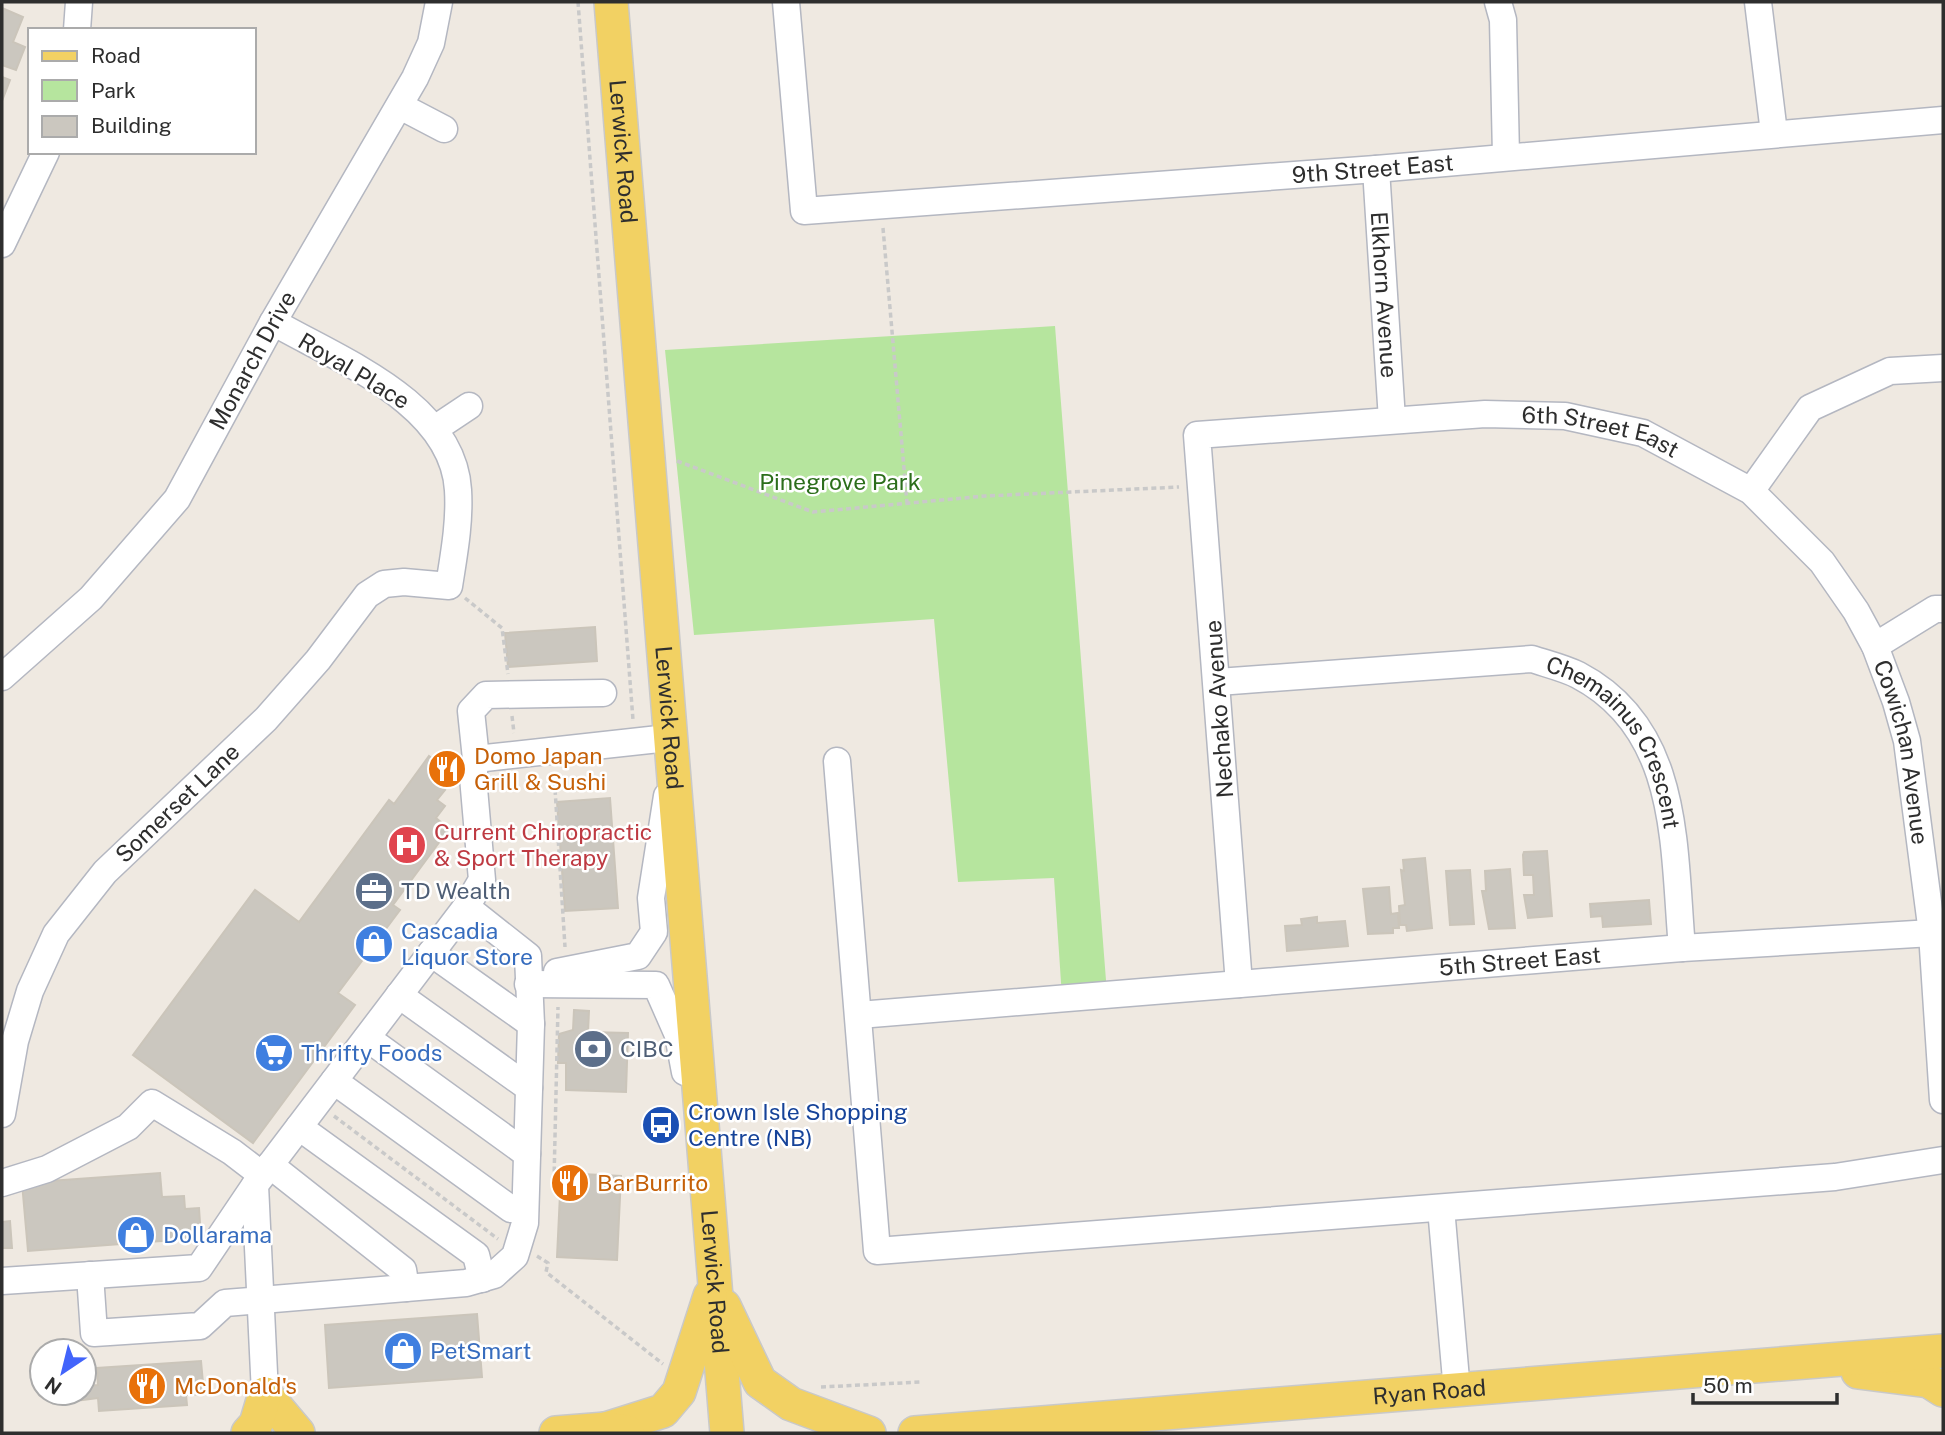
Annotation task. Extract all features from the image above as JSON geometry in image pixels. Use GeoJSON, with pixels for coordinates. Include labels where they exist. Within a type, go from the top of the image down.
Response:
{"type":"FeatureCollection","features":[{"type":"Feature","properties":{"kind":"main road","name":"Lerwick Road"},"geometry":{"type":"LineString","coordinates":[[611,2],[668,737],[727,1433]]}},
{"type":"Feature","properties":{"kind":"main road"},"geometry":{"type":"LineString","coordinates":[[556,1433],[620,1431],[663,1411],[679,1392],[714,1284]]}},
{"type":"Feature","properties":{"kind":"main road"},"geometry":{"type":"LineString","coordinates":[[714,1284],[760,1382],[791,1404],[869,1433]]}},
{"type":"Feature","properties":{"kind":"main road","name":"Ryan Road"},"geometry":{"type":"LineString","coordinates":[[915,1433],[1943,1351]]}},
{"type":"Feature","properties":{"kind":"main road"},"geometry":{"type":"LineString","coordinates":[[1797,1363],[1929,1381],[1943,1390]]}},
{"type":"Feature","properties":{"kind":"main road"},"geometry":{"type":"LineString","coordinates":[[248,1433],[256,1424],[265,1394]]}},
{"type":"Feature","properties":{"kind":"main road"},"geometry":{"type":"LineString","coordinates":[[265,1394],[298,1433]]}},
{"type":"Feature","properties":{"kind":"street"},"geometry":{"type":"LineString","coordinates":[[77,28],[79,2]]}},
{"type":"Feature","properties":{"kind":"street","name":"Monarch Drive"},"geometry":{"type":"LineString","coordinates":[[2,677],[91,598],[177,499],[273,322],[400,106],[431,43],[439,2]]}},
{"type":"Feature","properties":{"kind":"street","name":"9th Street East"},"geometry":{"type":"LineString","coordinates":[[786,2],[804,211],[1376,169],[1943,120]]}},
{"type":"Feature","properties":{"kind":"street"},"geometry":{"type":"LineString","coordinates":[[1498,2],[1503,20],[1506,156]]}},
{"type":"Feature","properties":{"kind":"street"},"geometry":{"type":"LineString","coordinates":[[1758,2],[1774,133]]}},
{"type":"Feature","properties":{"kind":"street"},"geometry":{"type":"LineString","coordinates":[[400,106],[444,129]]}},
{"type":"Feature","properties":{"kind":"street"},"geometry":{"type":"LineString","coordinates":[[2,244],[45,154]]}},
{"type":"Feature","properties":{"kind":"street","name":"Elkhorn Avenue"},"geometry":{"type":"LineString","coordinates":[[1376,169],[1392,420]]}},
{"type":"Feature","properties":{"kind":"street","name":"Royal Place"},"geometry":{"type":"LineString","coordinates":[[273,322],[406,398],[436,428],[458,487],[457,531],[449,586]]}},
{"type":"Feature","properties":{"kind":"street"},"geometry":{"type":"LineString","coordinates":[[1751,491],[1810,408],[1890,371],[1943,368]]}},
{"type":"Feature","properties":{"kind":"street"},"geometry":{"type":"LineString","coordinates":[[436,428],[469,405]]}},
{"type":"Feature","properties":{"kind":"street","name":"6th Street East"},"geometry":{"type":"LineString","coordinates":[[1197,435],[1485,414],[1565,416],[1643,433],[1751,491]]}},
{"type":"Feature","properties":{"kind":"street","name":"Nechako Avenue"},"geometry":{"type":"LineString","coordinates":[[1197,435],[1218,682],[1238,984]]}},
{"type":"Feature","properties":{"kind":"street","name":"Cowichan Avenue"},"geometry":{"type":"LineString","coordinates":[[1751,491],[1822,562],[1856,611],[1875,646],[1907,741],[1932,933],[1943,1100]]}},
{"type":"Feature","properties":{"kind":"street","name":"Somerset Lane"},"geometry":{"type":"LineString","coordinates":[[2,1114],[15,1041],[30,991],[56,934],[105,872],[266,719],[318,660],[367,595],[384,584],[404,582],[449,586]]}},
{"type":"Feature","properties":{"kind":"street"},"geometry":{"type":"LineString","coordinates":[[1875,646],[1936,609],[1943,609]]}},
{"type":"Feature","properties":{"kind":"street","name":"Chemainus Crescent"},"geometry":{"type":"LineString","coordinates":[[1218,682],[1532,659],[1577,674],[1609,696],[1638,726],[1658,763],[1669,807],[1682,948]]}},
{"type":"Feature","properties":{"kind":"street"},"geometry":{"type":"LineString","coordinates":[[2,1281],[199,1268],[262,1175],[466,907],[482,880],[473,777],[476,759],[471,711],[486,695],[603,693]]}},
{"type":"Feature","properties":{"kind":"street"},"geometry":{"type":"LineString","coordinates":[[476,759],[668,737]]}},
{"type":"Feature","properties":{"kind":"street"},"geometry":{"type":"LineString","coordinates":[[837,761],[877,1251],[1835,1177],[1943,1160]]}},
{"type":"Feature","properties":{"kind":"street"},"geometry":{"type":"LineString","coordinates":[[528,979],[638,956],[654,932],[651,898],[671,770]]}},
{"type":"Feature","properties":{"kind":"street"},"geometry":{"type":"LineString","coordinates":[[90,1275],[94,1333],[200,1326],[225,1304],[466,1283],[494,1275],[515,1256],[525,1209],[531,1024],[528,956],[466,907]]}},
{"type":"Feature","properties":{"kind":"street","name":"5th Street East"},"geometry":{"type":"LineString","coordinates":[[859,1014],[1682,948],[1932,933]]}},
{"type":"Feature","properties":{"kind":"street"},"geometry":{"type":"LineString","coordinates":[[431,953],[531,1024]]}},
{"type":"Feature","properties":{"kind":"street"},"geometry":{"type":"LineString","coordinates":[[528,979],[656,985],[678,1035],[704,1163]]}},
{"type":"Feature","properties":{"kind":"street"},"geometry":{"type":"LineString","coordinates":[[399,995],[529,1088]]}},
{"type":"Feature","properties":{"kind":"street"},"geometry":{"type":"LineString","coordinates":[[367,1038],[527,1154]]}},
{"type":"Feature","properties":{"kind":"street"},"geometry":{"type":"LineString","coordinates":[[334,1082],[510,1209],[525,1209]]}},
{"type":"Feature","properties":{"kind":"street"},"geometry":{"type":"LineString","coordinates":[[2,1183],[47,1169],[128,1127],[152,1103],[232,1152],[402,1270],[405,1289]]}},
{"type":"Feature","properties":{"kind":"street"},"geometry":{"type":"LineString","coordinates":[[299,1127],[476,1255],[482,1279]]}},
{"type":"Feature","properties":{"kind":"street"},"geometry":{"type":"LineString","coordinates":[[262,1175],[265,1394]]}},
{"type":"Feature","properties":{"kind":"street"},"geometry":{"type":"LineString","coordinates":[[1441,1208],[1457,1391]]}},
{"type":"Feature","properties":{"kind":"path"},"geometry":{"type":"LineString","coordinates":[[578,2],[635,741]]}},
{"type":"Feature","properties":{"kind":"path"},"geometry":{"type":"LineString","coordinates":[[881,205],[906,504]]}},
{"type":"Feature","properties":{"kind":"path"},"geometry":{"type":"LineString","coordinates":[[677,461],[813,512],[985,496],[1202,486]]}},
{"type":"Feature","properties":{"kind":"path"},"geometry":{"type":"LineString","coordinates":[[449,586],[502,628],[516,754]]}},
{"type":"Feature","properties":{"kind":"path"},"geometry":{"type":"LineString","coordinates":[[553,768],[565,950]]}},
{"type":"Feature","properties":{"kind":"path"},"geometry":{"type":"LineString","coordinates":[[554,1180],[558,1004]]}},
{"type":"Feature","properties":{"kind":"path"},"geometry":{"type":"LineString","coordinates":[[818,1387],[921,1382]]}},
{"type":"Feature","properties":{"kind":"green space","name":"Pinegrove Park"},"geometry":{"type":"Polygon","coordinates":[[[1055,326],[1107,993],[1062,997],[1054,878],[958,882],[934,619],[694,635],[665,350],[1055,326]]]}},
{"type":"Feature","properties":{"kind":"building"},"geometry":{"type":"Polygon","coordinates":[[[2,8],[23,17],[13,42],[25,47],[16,70],[2,65],[2,8]]]}},
{"type":"Feature","properties":{"kind":"building"},"geometry":{"type":"Polygon","coordinates":[[[2,77],[10,80],[2,101],[2,77]]]}},
{"type":"Feature","properties":{"kind":"building"},"geometry":{"type":"Polygon","coordinates":[[[595,627],[597,661],[508,667],[505,633],[595,627]]]}},
{"type":"Feature","properties":{"kind":"building"},"geometry":{"type":"Polygon","coordinates":[[[429,756],[447,769],[436,784],[445,790],[437,800],[445,806],[436,818],[449,829],[393,905],[400,910],[338,993],[355,1005],[253,1143],[133,1055],[255,890],[299,922],[389,800],[394,804],[429,756]]]}},
{"type":"Feature","properties":{"kind":"building"},"geometry":{"type":"Polygon","coordinates":[[[610,798],[618,908],[565,911],[557,802],[610,798]]]}},
{"type":"Feature","properties":{"kind":"building"},"geometry":{"type":"Polygon","coordinates":[[[1547,851],[1552,916],[1528,918],[1524,895],[1534,895],[1533,875],[1524,875],[1523,855],[1524,852],[1547,851]]]}},
{"type":"Feature","properties":{"kind":"building"},"geometry":{"type":"Polygon","coordinates":[[[1425,858],[1432,928],[1407,931],[1406,925],[1400,925],[1399,906],[1405,905],[1401,870],[1404,871],[1403,860],[1425,858]]]}},
{"type":"Feature","properties":{"kind":"building"},"geometry":{"type":"Polygon","coordinates":[[[1510,869],[1515,928],[1489,929],[1482,891],[1486,891],[1485,871],[1510,869]]]}},
{"type":"Feature","properties":{"kind":"building"},"geometry":{"type":"Polygon","coordinates":[[[1470,870],[1474,924],[1450,925],[1446,871],[1470,870]]]}},
{"type":"Feature","properties":{"kind":"building"},"geometry":{"type":"Polygon","coordinates":[[[1389,887],[1391,914],[1398,913],[1399,928],[1393,928],[1393,933],[1368,934],[1363,889],[1389,887]]]}},
{"type":"Feature","properties":{"kind":"building"},"geometry":{"type":"Polygon","coordinates":[[[1649,900],[1651,924],[1603,927],[1602,916],[1591,917],[1590,904],[1649,900]]]}},
{"type":"Feature","properties":{"kind":"building"},"geometry":{"type":"Polygon","coordinates":[[[1317,917],[1317,923],[1345,921],[1348,946],[1287,951],[1285,926],[1302,925],[1301,919],[1317,917]]]}},
{"type":"Feature","properties":{"kind":"building","name":"CIBC"},"geometry":{"type":"Polygon","coordinates":[[[574,1010],[589,1011],[588,1032],[628,1033],[626,1092],[566,1090],[566,1063],[558,1063],[559,1034],[573,1030],[574,1010]]]}},
{"type":"Feature","properties":{"kind":"building"},"geometry":{"type":"Polygon","coordinates":[[[160,1173],[162,1197],[184,1196],[185,1209],[199,1208],[201,1238],[28,1251],[22,1183],[160,1173]]]}},
{"type":"Feature","properties":{"kind":"building"},"geometry":{"type":"Polygon","coordinates":[[[561,1173],[621,1176],[617,1260],[557,1257],[561,1173]]]}},
{"type":"Feature","properties":{"kind":"building"},"geometry":{"type":"Polygon","coordinates":[[[10,1221],[12,1248],[2,1248],[2,1222],[10,1221]]]}},
{"type":"Feature","properties":{"kind":"building","name":"PetSmart"},"geometry":{"type":"Polygon","coordinates":[[[477,1314],[482,1377],[329,1388],[325,1325],[477,1314]]]}},
{"type":"Feature","properties":{"kind":"building","name":"McDonald's"},"geometry":{"type":"Polygon","coordinates":[[[201,1361],[204,1394],[186,1395],[187,1405],[99,1411],[98,1368],[201,1361]]]}},
{"type":"Feature","properties":{"kind":"place","name":"Domo Japan Grill & Sushi"},"geometry":{"type":"Point","coordinates":[447,769]}},
{"type":"Feature","properties":{"kind":"place","name":"Current Chiropractic & Sport Therapy"},"geometry":{"type":"Point","coordinates":[407,845]}},
{"type":"Feature","properties":{"kind":"place","name":"TD Wealth"},"geometry":{"type":"Point","coordinates":[374,891]}},
{"type":"Feature","properties":{"kind":"place","name":"Cascadia Liquor Store"},"geometry":{"type":"Point","coordinates":[374,944]}},
{"type":"Feature","properties":{"kind":"place","name":"CIBC"},"geometry":{"type":"Point","coordinates":[593,1049]}},
{"type":"Feature","properties":{"kind":"place","name":"Thrifty Foods"},"geometry":{"type":"Point","coordinates":[274,1053]}},
{"type":"Feature","properties":{"kind":"place","name":"Crown Isle Shopping Centre (NB)"},"geometry":{"type":"Point","coordinates":[661,1125]}},
{"type":"Feature","properties":{"kind":"place","name":"BarBurrito"},"geometry":{"type":"Point","coordinates":[570,1183]}},
{"type":"Feature","properties":{"kind":"place","name":"Dollarama"},"geometry":{"type":"Point","coordinates":[136,1235]}},
{"type":"Feature","properties":{"kind":"place","name":"PetSmart"},"geometry":{"type":"Point","coordinates":[403,1351]}},
{"type":"Feature","properties":{"kind":"place","name":"McDonald's"},"geometry":{"type":"Point","coordinates":[147,1386]}}]}
